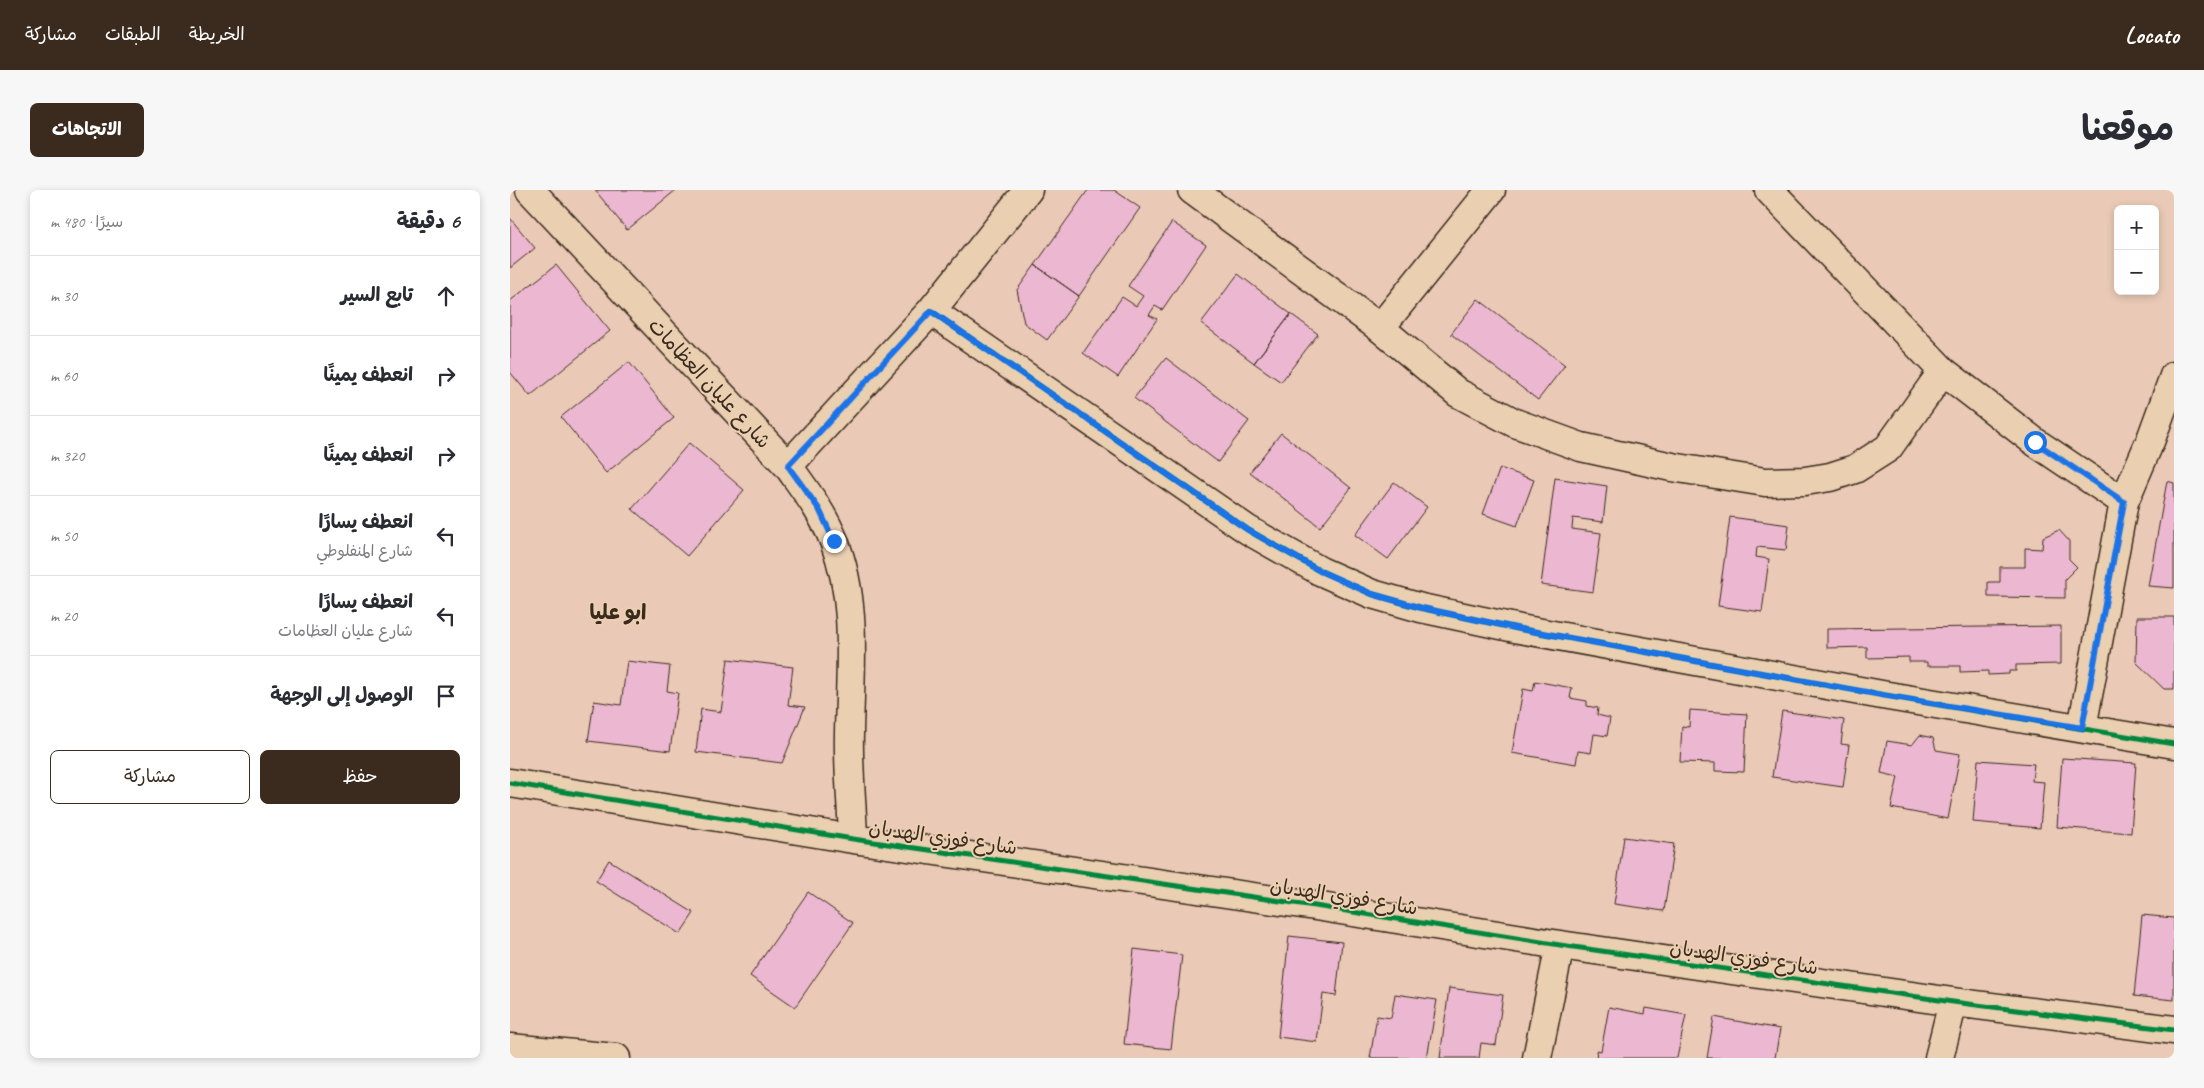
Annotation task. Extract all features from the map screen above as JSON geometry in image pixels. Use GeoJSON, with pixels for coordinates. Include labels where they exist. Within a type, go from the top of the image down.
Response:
{"type":"FeatureCollection","features":[{"type":"Feature","properties":{"kind":"street","name":"شارع عليان العظامات"},"geometry":{"type":"LineString","coordinates":[[530,190],[788,466],[819,509],[834,541],[849,596],[851,632],[849,736],[853,839]]}},
{"type":"Feature","properties":{"kind":"street"},"geometry":{"type":"LineString","coordinates":[[788,466],[931,311],[1028,190]]}},
{"type":"Feature","properties":{"kind":"street"},"geometry":{"type":"LineString","coordinates":[[1192,190],[1380,328],[1458,393],[1515,423],[1581,447],[1672,467],[1765,482],[1805,481],[1830,477],[1855,469],[1888,448],[1943,371]]}},
{"type":"Feature","properties":{"kind":"street"},"geometry":{"type":"LineString","coordinates":[[1380,328],[1492,190]]}},
{"type":"Feature","properties":{"kind":"street"},"geometry":{"type":"LineString","coordinates":[[1770,190],[1943,371],[2035,442],[2124,502]]}},
{"type":"Feature","properties":{"kind":"street"},"geometry":{"type":"LineString","coordinates":[[931,311],[1248,530],[1320,571],[1372,594],[1422,608],[1530,631],[1882,695],[2174,744]]}},
{"type":"Feature","properties":{"kind":"street"},"geometry":{"type":"LineString","coordinates":[[2082,728],[2124,502],[2151,439],[2174,376]]}},
{"type":"Feature","properties":{"kind":"street","name":"شارع فوزي الهدبان"},"geometry":{"type":"LineString","coordinates":[[510,783],[853,839],[1305,904],[1560,945],[1953,1002],[2174,1030]]}},
{"type":"Feature","properties":{"kind":"street"},"geometry":{"type":"LineString","coordinates":[[1537,1058],[1560,945]]}},
{"type":"Feature","properties":{"kind":"street"},"geometry":{"type":"LineString","coordinates":[[1939,1058],[1953,1002]]}},
{"type":"Feature","properties":{"kind":"street"},"geometry":{"type":"LineString","coordinates":[[510,1048],[616,1058]]}},
{"type":"Feature","properties":{"kind":"building"},"geometry":{"type":"Polygon","coordinates":[[[595,190],[676,190],[627,230],[595,190]]]}},
{"type":"Feature","properties":{"kind":"building"},"geometry":{"type":"Polygon","coordinates":[[[1088,190],[1114,190],[1140,208],[1079,296],[1035,265],[1088,190]]]}},
{"type":"Feature","properties":{"kind":"building"},"geometry":{"type":"Polygon","coordinates":[[[510,218],[535,248],[510,268],[510,218]]]}},
{"type":"Feature","properties":{"kind":"building"},"geometry":{"type":"Polygon","coordinates":[[[1172,222],[1206,245],[1162,310],[1155,306],[1149,315],[1157,319],[1118,377],[1083,353],[1122,297],[1136,306],[1143,296],[1128,286],[1172,222]]]}},
{"type":"Feature","properties":{"kind":"building"},"geometry":{"type":"Polygon","coordinates":[[[556,265],[610,331],[530,396],[510,372],[510,301],[556,265]]]}},
{"type":"Feature","properties":{"kind":"building"},"geometry":{"type":"Polygon","coordinates":[[[1035,265],[1079,296],[1047,340],[1024,323],[1017,290],[1035,265]]]}},
{"type":"Feature","properties":{"kind":"building"},"geometry":{"type":"Polygon","coordinates":[[[1238,274],[1291,314],[1254,363],[1201,323],[1238,274]]]}},
{"type":"Feature","properties":{"kind":"building"},"geometry":{"type":"Polygon","coordinates":[[[1478,299],[1565,365],[1538,400],[1451,334],[1478,299]]]}},
{"type":"Feature","properties":{"kind":"building"},"geometry":{"type":"Polygon","coordinates":[[[1291,314],[1318,334],[1281,382],[1254,363],[1291,314]]]}},
{"type":"Feature","properties":{"kind":"building"},"geometry":{"type":"Polygon","coordinates":[[[1166,358],[1249,421],[1218,462],[1134,398],[1166,358]]]}},
{"type":"Feature","properties":{"kind":"building"},"geometry":{"type":"Polygon","coordinates":[[[629,362],[674,418],[606,473],[561,417],[629,362]]]}},
{"type":"Feature","properties":{"kind":"building"},"geometry":{"type":"Polygon","coordinates":[[[1281,433],[1351,488],[1320,527],[1250,472],[1281,433]]]}},
{"type":"Feature","properties":{"kind":"building"},"geometry":{"type":"Polygon","coordinates":[[[689,443],[744,490],[687,556],[632,509],[689,443]]]}},
{"type":"Feature","properties":{"kind":"building"},"geometry":{"type":"Polygon","coordinates":[[[1500,468],[1534,480],[1517,526],[1483,514],[1500,468]]]}},
{"type":"Feature","properties":{"kind":"building"},"geometry":{"type":"Polygon","coordinates":[[[1555,478],[1607,486],[1603,522],[1573,518],[1572,529],[1601,533],[1593,592],[1541,585],[1555,478]]]}},
{"type":"Feature","properties":{"kind":"building"},"geometry":{"type":"Polygon","coordinates":[[[2167,481],[2174,483],[2174,588],[2148,586],[2167,481]]]}},
{"type":"Feature","properties":{"kind":"building"},"geometry":{"type":"Polygon","coordinates":[[[1394,482],[1427,507],[1388,559],[1355,535],[1394,482]]]}},
{"type":"Feature","properties":{"kind":"building"},"geometry":{"type":"Polygon","coordinates":[[[1730,517],[1789,525],[1786,550],[1757,547],[1756,557],[1769,559],[1762,612],[1718,606],[1730,517]]]}},
{"type":"Feature","properties":{"kind":"building"},"geometry":{"type":"Polygon","coordinates":[[[2059,530],[2069,541],[2069,559],[2077,567],[2065,579],[2065,598],[1988,597],[1988,582],[2000,582],[2000,567],[2025,567],[2025,548],[2042,549],[2043,537],[2059,530]]]}},
{"type":"Feature","properties":{"kind":"building"},"geometry":{"type":"Polygon","coordinates":[[[2137,617],[2174,617],[2174,689],[2164,689],[2136,662],[2137,617]]]}},
{"type":"Feature","properties":{"kind":"building"},"geometry":{"type":"Polygon","coordinates":[[[2061,626],[2061,664],[2016,665],[2016,671],[2009,671],[2009,674],[1988,675],[1988,671],[1960,672],[1960,666],[1927,666],[1927,662],[1909,662],[1909,657],[1867,658],[1867,647],[1827,648],[1827,629],[2061,626]]]}},
{"type":"Feature","properties":{"kind":"building"},"geometry":{"type":"Polygon","coordinates":[[[728,659],[793,667],[788,705],[805,707],[782,763],[696,752],[701,709],[721,712],[728,659]]]}},
{"type":"Feature","properties":{"kind":"building"},"geometry":{"type":"Polygon","coordinates":[[[627,661],[670,666],[667,691],[678,693],[670,751],[588,741],[594,701],[621,705],[627,661]]]}},
{"type":"Feature","properties":{"kind":"building"},"geometry":{"type":"Polygon","coordinates":[[[1535,681],[1572,688],[1570,698],[1587,701],[1587,706],[1598,708],[1597,715],[1610,718],[1607,736],[1594,734],[1591,753],[1578,751],[1576,764],[1512,753],[1523,689],[1533,691],[1535,681]]]}},
{"type":"Feature","properties":{"kind":"building"},"geometry":{"type":"Polygon","coordinates":[[[1690,710],[1747,714],[1744,772],[1715,771],[1715,763],[1680,762],[1682,726],[1689,727],[1690,710]]]}},
{"type":"Feature","properties":{"kind":"building"},"geometry":{"type":"Polygon","coordinates":[[[1782,711],[1844,720],[1841,744],[1849,745],[1843,787],[1772,777],[1782,711]]]}},
{"type":"Feature","properties":{"kind":"building"},"geometry":{"type":"Polygon","coordinates":[[[1920,735],[1933,738],[1936,750],[1960,754],[1948,819],[1891,808],[1898,777],[1881,773],[1887,741],[1912,745],[1920,735]]]}},
{"type":"Feature","properties":{"kind":"building"},"geometry":{"type":"Polygon","coordinates":[[[2062,758],[2136,763],[2131,833],[2057,827],[2062,758]]]}},
{"type":"Feature","properties":{"kind":"building"},"geometry":{"type":"Polygon","coordinates":[[[1978,760],[2034,764],[2032,781],[2044,782],[2040,828],[1973,822],[1978,760]]]}},
{"type":"Feature","properties":{"kind":"building"},"geometry":{"type":"Polygon","coordinates":[[[1624,837],[1674,844],[1664,911],[1614,904],[1624,837]]]}},
{"type":"Feature","properties":{"kind":"building"},"geometry":{"type":"Polygon","coordinates":[[[609,860],[694,913],[680,934],[596,881],[609,860]]]}},
{"type":"Feature","properties":{"kind":"building"},"geometry":{"type":"Polygon","coordinates":[[[808,892],[853,923],[795,1007],[750,976],[808,892]]]}},
{"type":"Feature","properties":{"kind":"building"},"geometry":{"type":"Polygon","coordinates":[[[2142,915],[2174,918],[2174,1000],[2134,996],[2142,915]]]}},
{"type":"Feature","properties":{"kind":"building"},"geometry":{"type":"Polygon","coordinates":[[[1289,936],[1342,942],[1336,996],[1323,994],[1317,1042],[1278,1037],[1289,936]]]}},
{"type":"Feature","properties":{"kind":"building"},"geometry":{"type":"Polygon","coordinates":[[[1134,949],[1182,955],[1171,1049],[1124,1044],[1134,949]]]}},
{"type":"Feature","properties":{"kind":"building"},"geometry":{"type":"Polygon","coordinates":[[[1449,988],[1503,995],[1496,1045],[1481,1043],[1479,1058],[1440,1058],[1449,988]]]}},
{"type":"Feature","properties":{"kind":"building"},"geometry":{"type":"Polygon","coordinates":[[[1395,994],[1437,1000],[1427,1058],[1370,1058],[1377,1016],[1391,1018],[1395,994]]]}},
{"type":"Feature","properties":{"kind":"building"},"geometry":{"type":"Polygon","coordinates":[[[1609,1007],[1645,1014],[1646,1008],[1686,1015],[1677,1058],[1596,1058],[1597,1050],[1601,1051],[1609,1007]]]}},
{"type":"Feature","properties":{"kind":"building"},"geometry":{"type":"Polygon","coordinates":[[[1714,1017],[1780,1029],[1775,1058],[1707,1058],[1714,1017]]]}},
{"type":"Feature","properties":{"kind":"cycle path"},"geometry":{"type":"LineString","coordinates":[[931,311],[1248,530],[1320,571],[1372,594],[1421,608],[1520,629],[1882,695],[2174,744]]}},
{"type":"Feature","properties":{"kind":"cycle path"},"geometry":{"type":"LineString","coordinates":[[510,783],[853,839],[1315,906],[1560,945],[1953,1002],[2174,1030]]}},
{"type":"Feature","properties":{"kind":"district","name":"ابو عليا"},"geometry":{"type":"Point","coordinates":[618,612]}},
{"type":"Feature","properties":{"kind":"route"},"geometry":{"type":"LineString","coordinates":[[834,541],[819,509],[788,466],[931,311],[1248,530],[1320,571],[1372,594],[1422,608],[1520,629],[1882,695],[2082,728],[2124,502],[2035,442]]}}]}
